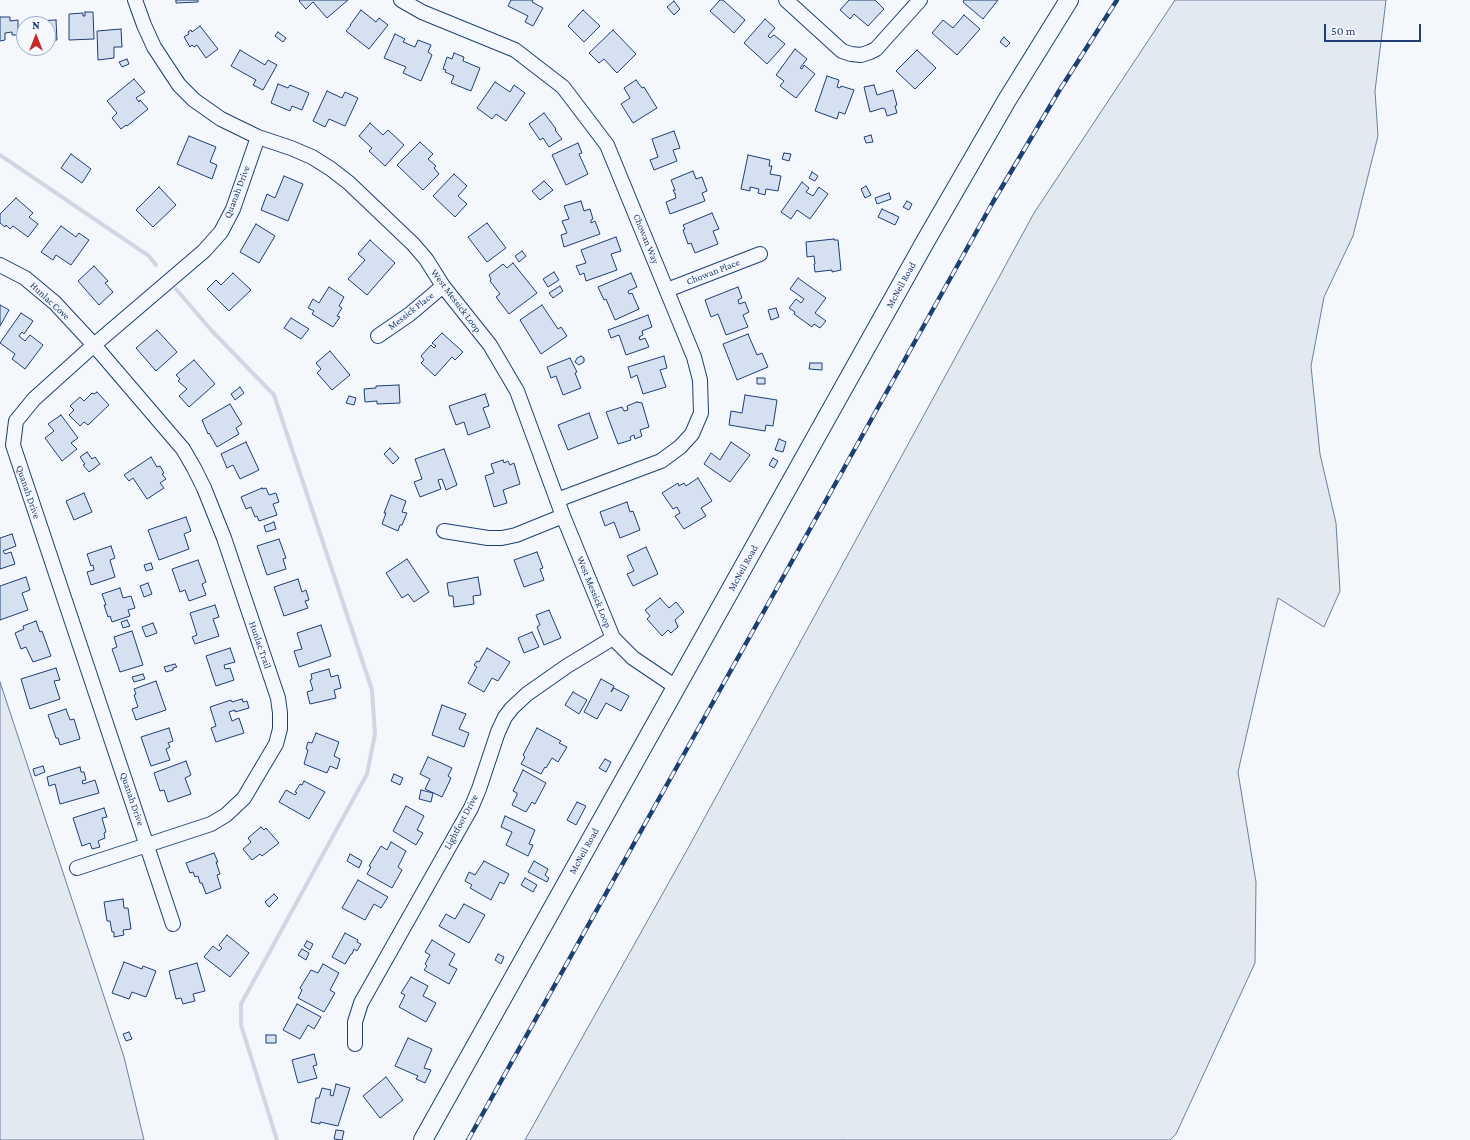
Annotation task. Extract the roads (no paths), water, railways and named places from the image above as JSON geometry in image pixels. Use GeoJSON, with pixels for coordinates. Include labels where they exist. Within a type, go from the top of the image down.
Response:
{"type":"FeatureCollection","features":[{"type":"Feature","properties":{"kind":"main road","name":"McNeil Road"},"geometry":{"type":"LineString","coordinates":[[423,1140],[925,242],[1007,100],[1068,0]]}},
{"type":"Feature","properties":{"kind":"street","name":"West Messick Loop"},"geometry":{"type":"LineString","coordinates":[[135,0],[154,47],[179,85],[202,107],[220,119],[258,137],[291,148],[312,158],[349,182],[426,258],[443,286],[490,345],[517,391],[563,516],[613,638],[633,658],[676,687]]}},
{"type":"Feature","properties":{"kind":"street","name":"Chowan Way"},"geometry":{"type":"LineString","coordinates":[[401,0],[422,12],[515,50],[562,87],[607,145],[694,357],[698,372],[701,414],[692,434],[680,447],[661,461],[557,500]]}},
{"type":"Feature","properties":{"kind":"street"},"geometry":{"type":"LineString","coordinates":[[786,0],[842,51],[861,55],[876,48],[920,0]]}},
{"type":"Feature","properties":{"kind":"street","name":"Quanah Drive"},"geometry":{"type":"LineString","coordinates":[[173,924],[13,445],[16,421],[34,399],[94,345],[204,251],[220,232],[233,209],[258,137]]}},
{"type":"Feature","properties":{"kind":"street","name":"Chowan Place"},"geometry":{"type":"LineString","coordinates":[[667,290],[760,254]]}},
{"type":"Feature","properties":{"kind":"street","name":"Hunlac Cove"},"geometry":{"type":"LineString","coordinates":[[0,265],[25,278],[40,290],[55,303],[94,345]]}},
{"type":"Feature","properties":{"kind":"street","name":"Messick Place"},"geometry":{"type":"LineString","coordinates":[[378,336],[410,314],[443,286]]}},
{"type":"Feature","properties":{"kind":"street","name":"Hunlac Trail"},"geometry":{"type":"LineString","coordinates":[[77,868],[211,824],[226,816],[244,798],[276,744],[280,729],[278,698],[224,538],[197,474],[169,432],[94,345]]}},
{"type":"Feature","properties":{"kind":"street"},"geometry":{"type":"LineString","coordinates":[[444,531],[488,538],[502,538],[516,535],[563,516]]}},
{"type":"Feature","properties":{"kind":"street","name":"Lightfoot Drive"},"geometry":{"type":"LineString","coordinates":[[355,1044],[356,1022],[361,1003],[471,808],[498,732],[506,717],[512,708],[527,694],[567,666],[613,638]]}},
{"type":"Feature","properties":{"kind":"waterway"},"geometry":{"type":"LineString","coordinates":[[0,155],[149,256],[156,265]]}},
{"type":"Feature","properties":{"kind":"waterway"},"geometry":{"type":"LineString","coordinates":[[176,289],[212,331],[274,395],[372,690],[375,734],[367,774],[241,1004],[241,1025],[277,1140]]}},
{"type":"Feature","properties":{"kind":"railway"},"geometry":{"type":"LineString","coordinates":[[468,1140],[993,202],[1059,91],[1117,0]]}}]}
